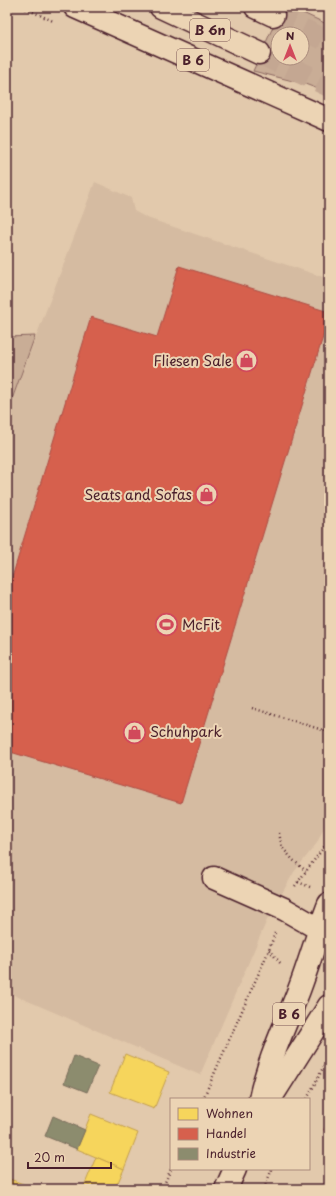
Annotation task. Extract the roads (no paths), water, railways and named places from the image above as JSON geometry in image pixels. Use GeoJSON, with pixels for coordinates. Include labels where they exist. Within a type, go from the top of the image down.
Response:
{"type":"FeatureCollection","features":[{"type":"Feature","properties":{"kind":"main road","name":"B 6"},"geometry":{"type":"LineString","coordinates":[[75,7],[329,120]]}},
{"type":"Feature","properties":{"kind":"main road","name":"B 6n"},"geometry":{"type":"LineString","coordinates":[[161,7],[259,53]]}},
{"type":"Feature","properties":{"kind":"main road"},"geometry":{"type":"LineString","coordinates":[[214,878],[284,909],[326,934]]}},
{"type":"Feature","properties":{"kind":"main road","name":"B 6"},"geometry":{"type":"LineString","coordinates":[[260,1098],[265,1077],[300,988],[326,934],[329,904]]}},
{"type":"Feature","properties":{"kind":"main road","name":"B 6"},"geometry":{"type":"LineString","coordinates":[[271,1098],[329,1006]]}},
{"type":"Feature","properties":{"kind":"main road"},"geometry":{"type":"LineString","coordinates":[[226,1189],[235,1170]]}},
{"type":"Feature","properties":{"kind":"tunnel"},"geometry":{"type":"LineString","coordinates":[[273,15],[329,42]]}},
{"type":"Feature","properties":{"kind":"tunnel"},"geometry":{"type":"LineString","coordinates":[[259,53],[329,86]]}},
{"type":"Feature","properties":{"kind":"place","name":"Fliesen Sale"},"geometry":{"type":"Point","coordinates":[247,361]}},
{"type":"Feature","properties":{"kind":"place","name":"Seats and Sofas"},"geometry":{"type":"Point","coordinates":[207,495]}},
{"type":"Feature","properties":{"kind":"place","name":"McFit"},"geometry":{"type":"Point","coordinates":[167,625]}},
{"type":"Feature","properties":{"kind":"place","name":"Schuhpark"},"geometry":{"type":"Point","coordinates":[135,732]}}]}
